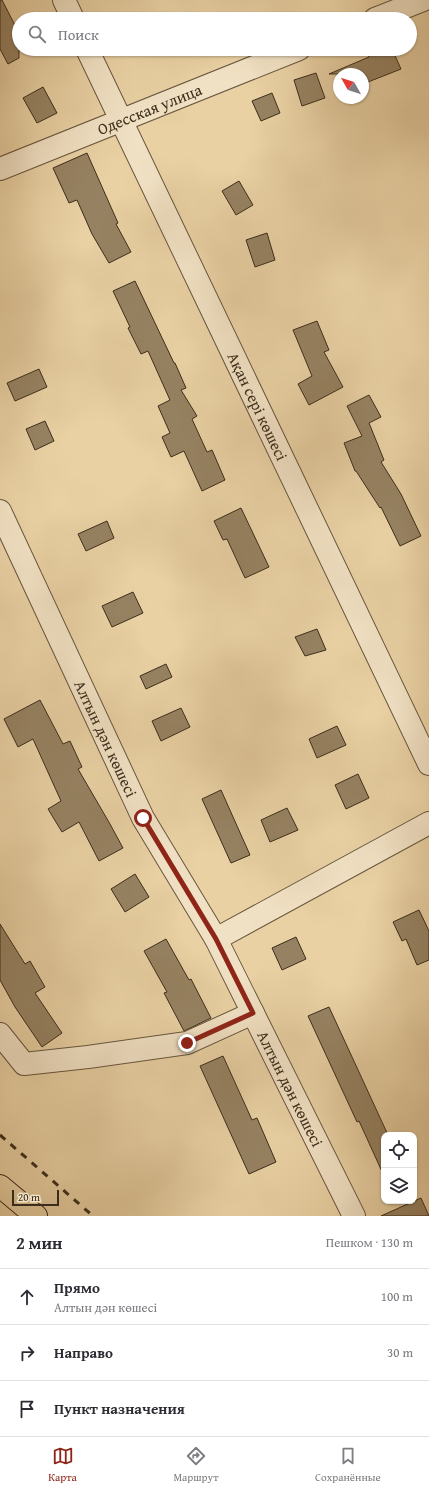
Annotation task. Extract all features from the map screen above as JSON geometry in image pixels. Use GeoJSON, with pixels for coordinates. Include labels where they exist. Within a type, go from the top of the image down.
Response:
{"type":"FeatureCollection","features":[{"type":"Feature","properties":{"kind":"main road"},"geometry":{"type":"LineString","coordinates":[[0,1186],[36,1216]]}},
{"type":"Feature","properties":{"kind":"street"},"geometry":{"type":"LineString","coordinates":[[64,0],[70,12]]}},
{"type":"Feature","properties":{"kind":"street"},"geometry":{"type":"LineString","coordinates":[[393,12],[423,0]]}},
{"type":"Feature","properties":{"kind":"street","name":"Ақан сері көшесі"},"geometry":{"type":"LineString","coordinates":[[90,56],[429,764]]}},
{"type":"Feature","properties":{"kind":"street","name":"Одесская улица"},"geometry":{"type":"LineString","coordinates":[[0,169],[281,56]]}},
{"type":"Feature","properties":{"kind":"street","name":"Алтын дән көшесі"},"geometry":{"type":"LineString","coordinates":[[0,511],[143,818],[216,939],[354,1216]]}},
{"type":"Feature","properties":{"kind":"street"},"geometry":{"type":"LineString","coordinates":[[216,939],[429,823]]}},
{"type":"Feature","properties":{"kind":"street"},"geometry":{"type":"LineString","coordinates":[[0,1034],[24,1064],[88,1057],[187,1043],[253,1013]]}},
{"type":"Feature","properties":{"kind":"building"},"geometry":{"type":"Polygon","coordinates":[[[0,0],[2,0],[12,19],[12,56],[19,56],[19,58],[8,64],[0,49],[0,0]]]}},
{"type":"Feature","properties":{"kind":"building"},"geometry":{"type":"Polygon","coordinates":[[[368,56],[395,56],[401,69],[369,82],[369,68],[343,68],[368,56]]]}},
{"type":"Feature","properties":{"kind":"building"},"geometry":{"type":"Polygon","coordinates":[[[316,73],[325,98],[302,106],[294,80],[316,73]]]}},
{"type":"Feature","properties":{"kind":"building"},"geometry":{"type":"Polygon","coordinates":[[[43,87],[57,113],[37,123],[23,98],[43,87]]]}},
{"type":"Feature","properties":{"kind":"building"},"geometry":{"type":"Polygon","coordinates":[[[272,93],[280,113],[261,121],[252,101],[272,93]]]}},
{"type":"Feature","properties":{"kind":"building"},"geometry":{"type":"Polygon","coordinates":[[[87,153],[118,223],[116,224],[131,252],[109,263],[92,234],[77,200],[69,203],[53,168],[87,153]]]}},
{"type":"Feature","properties":{"kind":"building"},"geometry":{"type":"Polygon","coordinates":[[[239,181],[253,205],[236,215],[222,191],[239,181]]]}},
{"type":"Feature","properties":{"kind":"building"},"geometry":{"type":"Polygon","coordinates":[[[267,233],[275,260],[255,267],[246,240],[267,233]]]}},
{"type":"Feature","properties":{"kind":"building"},"geometry":{"type":"Polygon","coordinates":[[[135,281],[186,388],[181,390],[197,416],[192,419],[207,452],[212,450],[225,480],[202,491],[184,451],[171,457],[162,437],[170,433],[158,406],[170,400],[148,351],[141,354],[128,328],[130,327],[113,291],[135,281]]]}},
{"type":"Feature","properties":{"kind":"building"},"geometry":{"type":"Polygon","coordinates":[[[317,321],[329,350],[324,352],[343,387],[309,405],[298,384],[312,376],[293,330],[317,321]]]}},
{"type":"Feature","properties":{"kind":"building"},"geometry":{"type":"Polygon","coordinates":[[[39,369],[47,387],[15,401],[7,383],[39,369]]]}},
{"type":"Feature","properties":{"kind":"building"},"geometry":{"type":"Polygon","coordinates":[[[369,395],[381,417],[369,423],[384,460],[381,462],[401,494],[421,536],[400,546],[381,507],[380,508],[355,471],[344,443],[362,436],[347,406],[369,395]]]}},
{"type":"Feature","properties":{"kind":"building"},"geometry":{"type":"Polygon","coordinates":[[[45,421],[54,441],[35,450],[26,429],[45,421]]]}},
{"type":"Feature","properties":{"kind":"building"},"geometry":{"type":"Polygon","coordinates":[[[241,508],[269,567],[245,578],[227,539],[223,540],[214,521],[241,508]]]}},
{"type":"Feature","properties":{"kind":"building"},"geometry":{"type":"Polygon","coordinates":[[[107,521],[114,538],[86,551],[78,534],[107,521]]]}},
{"type":"Feature","properties":{"kind":"building"},"geometry":{"type":"Polygon","coordinates":[[[133,592],[143,613],[112,627],[102,606],[133,592]]]}},
{"type":"Feature","properties":{"kind":"building"},"geometry":{"type":"Polygon","coordinates":[[[317,629],[326,650],[305,656],[295,637],[317,629]]]}},
{"type":"Feature","properties":{"kind":"building"},"geometry":{"type":"Polygon","coordinates":[[[166,664],[172,677],[146,689],[140,676],[166,664]]]}},
{"type":"Feature","properties":{"kind":"building"},"geometry":{"type":"Polygon","coordinates":[[[40,700],[63,744],[70,741],[82,767],[78,769],[123,848],[99,861],[79,822],[62,832],[48,809],[61,801],[33,739],[18,747],[4,719],[40,700]]]}},
{"type":"Feature","properties":{"kind":"building"},"geometry":{"type":"Polygon","coordinates":[[[181,708],[190,727],[161,741],[152,721],[181,708]]]}},
{"type":"Feature","properties":{"kind":"building"},"geometry":{"type":"Polygon","coordinates":[[[337,726],[346,745],[317,758],[309,739],[337,726]]]}},
{"type":"Feature","properties":{"kind":"building"},"geometry":{"type":"Polygon","coordinates":[[[358,774],[369,798],[346,809],[335,785],[358,774]]]}},
{"type":"Feature","properties":{"kind":"building"},"geometry":{"type":"Polygon","coordinates":[[[221,790],[250,855],[231,863],[202,799],[221,790]]]}},
{"type":"Feature","properties":{"kind":"building"},"geometry":{"type":"Polygon","coordinates":[[[287,808],[298,830],[270,842],[261,820],[287,808]]]}},
{"type":"Feature","properties":{"kind":"building"},"geometry":{"type":"Polygon","coordinates":[[[135,874],[149,897],[125,912],[111,889],[135,874]]]}},
{"type":"Feature","properties":{"kind":"building"},"geometry":{"type":"Polygon","coordinates":[[[419,910],[429,931],[429,960],[417,965],[406,939],[402,941],[393,922],[419,910]]]}},
{"type":"Feature","properties":{"kind":"building"},"geometry":{"type":"Polygon","coordinates":[[[0,924],[25,964],[30,961],[45,987],[35,993],[62,1033],[42,1047],[15,1007],[0,980],[0,924]]]}},
{"type":"Feature","properties":{"kind":"building"},"geometry":{"type":"Polygon","coordinates":[[[296,937],[306,959],[282,970],[272,948],[296,937]]]}},
{"type":"Feature","properties":{"kind":"building"},"geometry":{"type":"Polygon","coordinates":[[[166,939],[189,980],[191,979],[211,1018],[184,1031],[164,993],[167,992],[144,951],[166,939]]]}},
{"type":"Feature","properties":{"kind":"building"},"geometry":{"type":"Polygon","coordinates":[[[329,1007],[387,1132],[381,1132],[381,1169],[359,1121],[357,1122],[308,1016],[329,1007]]]}},
{"type":"Feature","properties":{"kind":"building"},"geometry":{"type":"Polygon","coordinates":[[[223,1056],[252,1120],[257,1118],[276,1162],[249,1174],[200,1066],[223,1056]]]}},
{"type":"Feature","properties":{"kind":"building"},"geometry":{"type":"Polygon","coordinates":[[[421,1198],[429,1216],[381,1216],[408,1204],[417,1204],[417,1200],[421,1198]]]}},
{"type":"Feature","properties":{"kind":"railway"},"geometry":{"type":"LineString","coordinates":[[0,1135],[93,1216]]}},
{"type":"Feature","properties":{"kind":"route"},"geometry":{"type":"LineString","coordinates":[[143,818],[216,939],[253,1013],[187,1043]]}}]}
